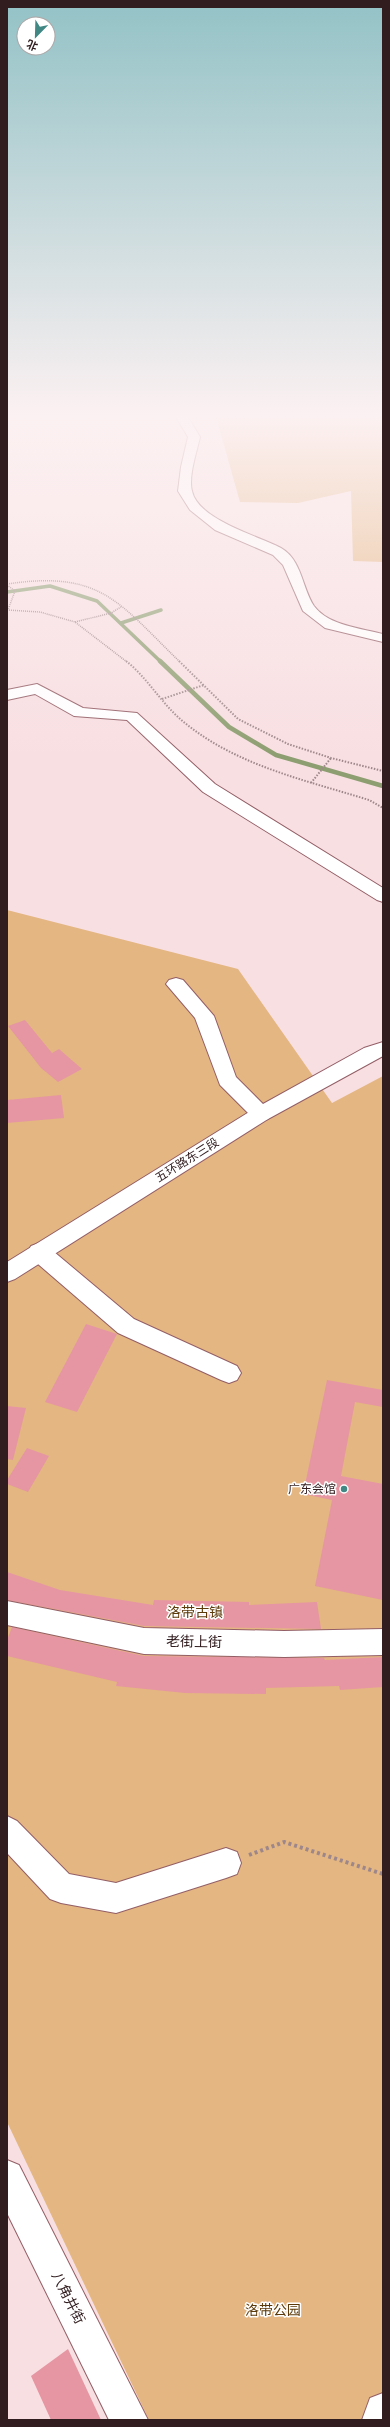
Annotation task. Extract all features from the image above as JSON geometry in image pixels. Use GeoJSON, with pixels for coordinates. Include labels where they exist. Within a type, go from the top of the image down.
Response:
{"type":"FeatureCollection","features":[{"type":"Feature","properties":{"kind":"street"},"geometry":{"type":"LineString","coordinates":[[228,530],[278,552],[289,564],[308,608],[330,625],[383,638]]}},
{"type":"Feature","properties":{"kind":"street"},"geometry":{"type":"LineString","coordinates":[[7,695],[36,689],[80,713],[131,716],[210,788],[383,896]]}},
{"type":"Feature","properties":{"kind":"street"},"geometry":{"type":"LineString","coordinates":[[176,984],[204,1016],[227,1080],[260,1114]]}},
{"type":"Feature","properties":{"kind":"street","name":"五环路东三段"},"geometry":{"type":"LineString","coordinates":[[7,1273],[260,1114],[379,1048]]}},
{"type":"Feature","properties":{"kind":"street"},"geometry":{"type":"LineString","coordinates":[[39,1252],[126,1326],[229,1373]]}},
{"type":"Feature","properties":{"kind":"street","name":"老街上街"},"geometry":{"type":"LineString","coordinates":[[8,1615],[144,1641],[284,1644],[383,1642]]}},
{"type":"Feature","properties":{"kind":"street"},"geometry":{"type":"LineString","coordinates":[[7,1831],[61,1888],[116,1898],[226,1863]]}},
{"type":"Feature","properties":{"kind":"street","name":"八角井街"},"geometry":{"type":"LineString","coordinates":[[7,2177],[129,2420]]}},
{"type":"Feature","properties":{"kind":"street"},"geometry":{"type":"LineString","coordinates":[[381,2420],[383,2411]]}},
{"type":"Feature","properties":{"kind":"path"},"geometry":{"type":"LineString","coordinates":[[7,584],[43,580],[66,580],[102,591],[115,599],[123,610],[140,624],[238,719],[288,744],[331,758],[383,771]]}},
{"type":"Feature","properties":{"kind":"path"},"geometry":{"type":"LineString","coordinates":[[7,584],[15,591],[8,610],[40,612],[75,622],[131,665],[183,722],[214,745],[255,764],[311,783],[369,800],[383,808]]}},
{"type":"Feature","properties":{"kind":"path"},"geometry":{"type":"LineString","coordinates":[[75,622],[111,613],[121,607]]}},
{"type":"Feature","properties":{"kind":"path"},"geometry":{"type":"LineString","coordinates":[[162,699],[204,685]]}},
{"type":"Feature","properties":{"kind":"path"},"geometry":{"type":"LineString","coordinates":[[311,783],[331,758]]}},
{"type":"Feature","properties":{"kind":"path"},"geometry":{"type":"LineString","coordinates":[[226,1863],[284,1842],[383,1874]]}},
{"type":"Feature","properties":{"kind":"green space"},"geometry":{"type":"Polygon","coordinates":[[[352,530],[383,530],[383,562],[353,561],[352,530]]]}},
{"type":"Feature","properties":{"kind":"green space","name":"洛带古镇"},"geometry":{"type":"Polygon","coordinates":[[[7,910],[238,969],[332,1103],[383,1076],[383,2420],[149,2420],[7,2122],[7,910]]]}},
{"type":"Feature","properties":{"kind":"building"},"geometry":{"type":"Polygon","coordinates":[[[25,1020],[52,1053],[59,1049],[82,1069],[58,1082],[41,1068],[8,1026],[25,1020]]]}},
{"type":"Feature","properties":{"kind":"building"},"geometry":{"type":"Polygon","coordinates":[[[61,1095],[64,1118],[7,1123],[7,1100],[61,1095]]]}},
{"type":"Feature","properties":{"kind":"building"},"geometry":{"type":"Polygon","coordinates":[[[86,1324],[117,1334],[77,1412],[45,1402],[86,1324]]]}},
{"type":"Feature","properties":{"kind":"building","name":"广东会馆"},"geometry":{"type":"Polygon","coordinates":[[[327,1380],[383,1390],[383,1407],[355,1402],[341,1476],[383,1484],[383,1600],[315,1586],[332,1500],[303,1494],[327,1380]]]}},
{"type":"Feature","properties":{"kind":"building"},"geometry":{"type":"Polygon","coordinates":[[[7,1406],[26,1408],[13,1460],[7,1459],[7,1406]]]}},
{"type":"Feature","properties":{"kind":"building"},"geometry":{"type":"Polygon","coordinates":[[[27,1448],[49,1456],[28,1492],[7,1484],[7,1480],[27,1448]]]}},
{"type":"Feature","properties":{"kind":"building"},"geometry":{"type":"Polygon","coordinates":[[[7,1572],[60,1590],[153,1605],[154,1600],[249,1602],[249,1605],[317,1602],[321,1629],[144,1626],[7,1600],[7,1572]]]}},
{"type":"Feature","properties":{"kind":"building"},"geometry":{"type":"Polygon","coordinates":[[[12,1627],[144,1656],[324,1658],[325,1660],[383,1657],[383,1687],[340,1690],[339,1686],[266,1688],[266,1694],[185,1693],[116,1686],[117,1682],[7,1656],[7,1640],[12,1627]]]}},
{"type":"Feature","properties":{"kind":"building"},"geometry":{"type":"Polygon","coordinates":[[[68,2349],[101,2420],[51,2420],[31,2376],[68,2349]]]}},
{"type":"Feature","properties":{"kind":"waterway"},"geometry":{"type":"LineString","coordinates":[[7,592],[50,586],[97,601],[161,662]]}},
{"type":"Feature","properties":{"kind":"waterway"},"geometry":{"type":"LineString","coordinates":[[121,623],[161,610]]}},
{"type":"Feature","properties":{"kind":"waterway"},"geometry":{"type":"LineString","coordinates":[[160,661],[229,727],[276,755],[383,786]]}},
{"type":"Feature","properties":{"kind":"place","name":"广东会馆"},"geometry":{"type":"Point","coordinates":[344,1489]}},
{"type":"Feature","properties":{"kind":"park label","name":"洛带公园"},"geometry":{"type":"Point","coordinates":[273,2310]}}]}
